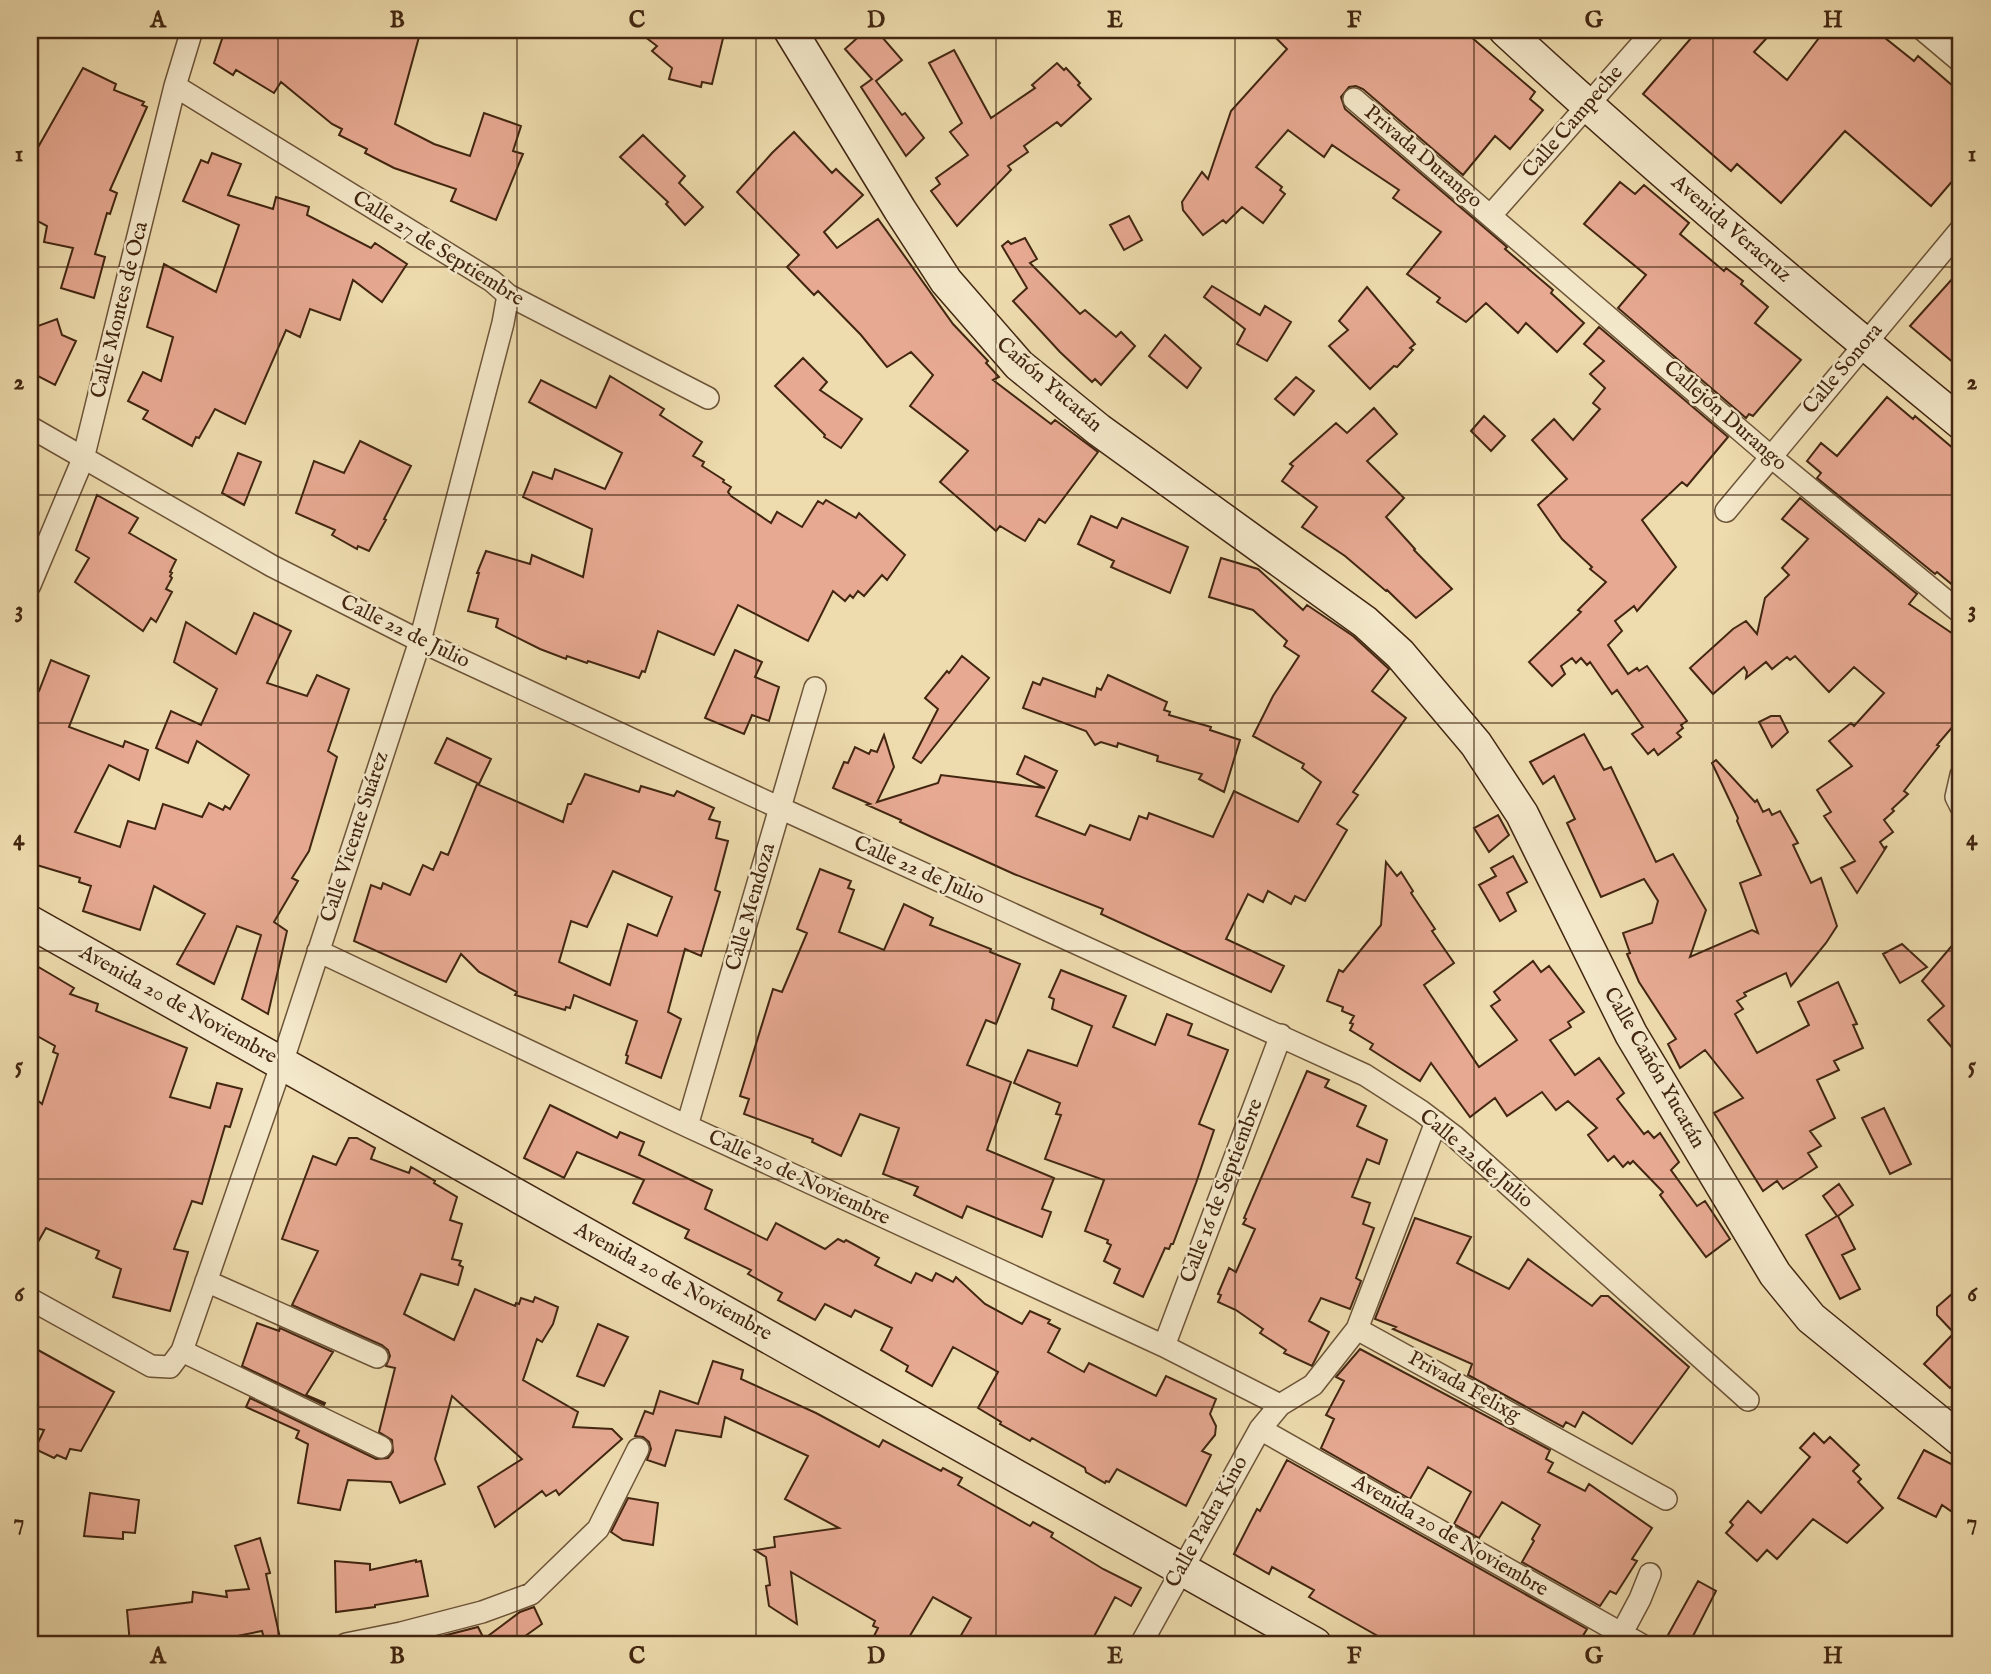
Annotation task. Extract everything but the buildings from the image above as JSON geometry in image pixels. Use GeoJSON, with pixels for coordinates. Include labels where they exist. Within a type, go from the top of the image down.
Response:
{"type":"FeatureCollection","features":[{"type":"Feature","properties":{"kind":"street","name":"Calle Montes de Oca"},"geometry":{"type":"LineString","coordinates":[[30,584],[83,459],[192,30]]}},
{"type":"Feature","properties":{"kind":"street","name":"Cañón Yucatán"},"geometry":{"type":"LineString","coordinates":[[790,30],[946,281],[1019,365],[1099,430],[1365,622],[1400,654]]}},
{"type":"Feature","properties":{"kind":"street","name":"Avenida Veracruz"},"geometry":{"type":"LineString","coordinates":[[1505,30],[1587,106],[1864,344],[1961,423]]}},
{"type":"Feature","properties":{"kind":"street","name":"Calle Campeche"},"geometry":{"type":"LineString","coordinates":[[1492,215],[1654,30]]}},
{"type":"Feature","properties":{"kind":"street"},"geometry":{"type":"LineString","coordinates":[[1923,30],[1961,62]]}},
{"type":"Feature","properties":{"kind":"street","name":"Calle 27 de Septiembre"},"geometry":{"type":"LineString","coordinates":[[176,86],[492,281],[508,295],[708,398]]}},
{"type":"Feature","properties":{"kind":"street","name":"Privada Durango"},"geometry":{"type":"LineString","coordinates":[[1354,99],[1492,215]]}},
{"type":"Feature","properties":{"kind":"street","name":"Callejón Durango"},"geometry":{"type":"LineString","coordinates":[[1492,215],[1770,456],[1961,614]]}},
{"type":"Feature","properties":{"kind":"street","name":"Calle Sonora"},"geometry":{"type":"LineString","coordinates":[[1726,511],[1961,229]]}},
{"type":"Feature","properties":{"kind":"street","name":"Calle Vicente Suárez"},"geometry":{"type":"LineString","coordinates":[[176,1359],[206,1282],[282,1063],[420,641],[508,295]]}},
{"type":"Feature","properties":{"kind":"street","name":"Calle 22 de Julio"},"geometry":{"type":"LineString","coordinates":[[30,427],[272,566],[420,641],[1365,1075],[1454,1136],[1748,1400]]}},
{"type":"Feature","properties":{"kind":"street","name":"Calle Cañón Yucatán"},"geometry":{"type":"LineString","coordinates":[[1400,654],[1476,744],[1522,814],[1631,1034],[1776,1274],[1811,1318],[1961,1440]]}},
{"type":"Feature","properties":{"kind":"street","name":"Calle Mendoza"},"geometry":{"type":"LineString","coordinates":[[687,1126],[815,688]]}},
{"type":"Feature","properties":{"kind":"street"},"geometry":{"type":"LineString","coordinates":[[1961,775],[1956,797],[1961,807]]}},
{"type":"Feature","properties":{"kind":"street","name":"Avenida 20 de Noviembre"},"geometry":{"type":"LineString","coordinates":[[30,922],[1315,1644]]}},
{"type":"Feature","properties":{"kind":"street","name":"Calle 20 de Noviembre"},"geometry":{"type":"LineString","coordinates":[[318,951],[687,1126],[1164,1346],[1280,1405]]}},
{"type":"Feature","properties":{"kind":"street","name":"Calle 16 de Septiembre"},"geometry":{"type":"LineString","coordinates":[[1164,1346],[1281,1035]]}},
{"type":"Feature","properties":{"kind":"street"},"geometry":{"type":"LineString","coordinates":[[1280,1405],[1313,1385],[1357,1329],[1436,1122]]}},
{"type":"Feature","properties":{"kind":"street"},"geometry":{"type":"LineString","coordinates":[[206,1282],[377,1357]]}},
{"type":"Feature","properties":{"kind":"street"},"geometry":{"type":"LineString","coordinates":[[30,1298],[151,1366],[176,1359],[381,1447]]}},
{"type":"Feature","properties":{"kind":"street","name":"Privada Felixg"},"geometry":{"type":"LineString","coordinates":[[1357,1329],[1666,1499]]}},
{"type":"Feature","properties":{"kind":"street","name":"Calle Padra Kino"},"geometry":{"type":"LineString","coordinates":[[1141,1644],[1260,1429],[1280,1405]]}},
{"type":"Feature","properties":{"kind":"street","name":"Avenida 20 de Noviembre"},"geometry":{"type":"LineString","coordinates":[[1260,1429],[1618,1639],[1640,1644]]}},
{"type":"Feature","properties":{"kind":"street"},"geometry":{"type":"LineString","coordinates":[[346,1644],[482,1612],[531,1594],[598,1529],[638,1449]]}},
{"type":"Feature","properties":{"kind":"street"},"geometry":{"type":"LineString","coordinates":[[1618,1639],[1650,1574]]}}]}
